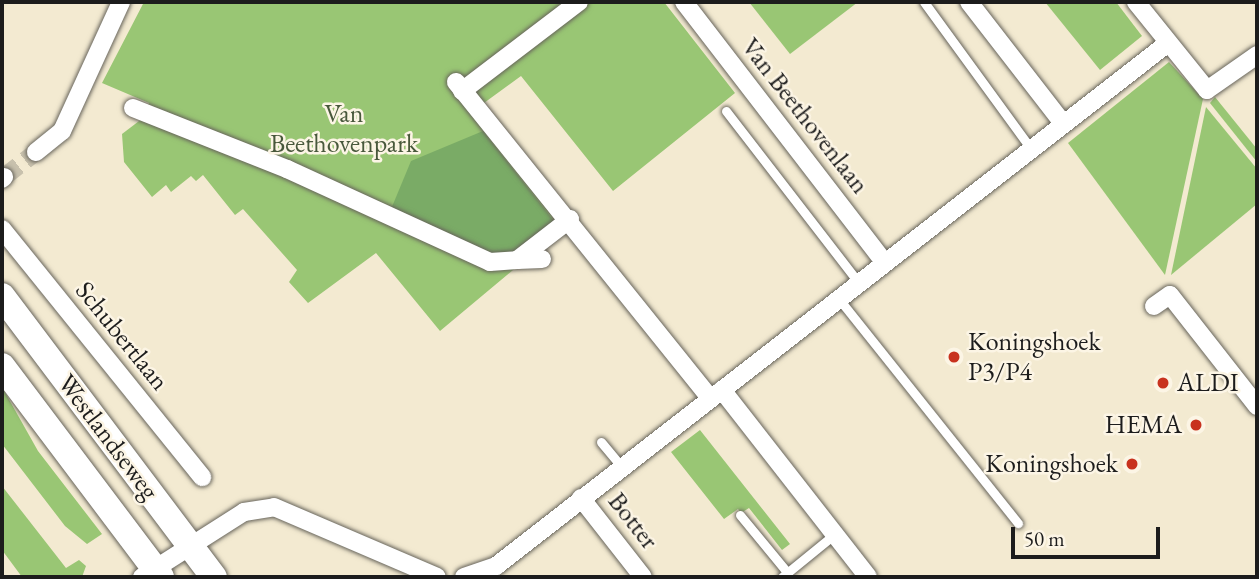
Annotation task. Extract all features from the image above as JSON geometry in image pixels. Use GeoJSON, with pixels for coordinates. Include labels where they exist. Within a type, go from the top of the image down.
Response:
{"type":"FeatureCollection","features":[{"type":"Feature","properties":{"kind":"main road","name":"Westlandseweg"},"geometry":{"type":"LineString","coordinates":[[2,296],[214,577]]}},
{"type":"Feature","properties":{"kind":"main road","name":"Westlandseweg"},"geometry":{"type":"LineString","coordinates":[[2,366],[153,574]]}},
{"type":"Feature","properties":{"kind":"street"},"geometry":{"type":"LineString","coordinates":[[36,152],[62,131],[121,2]]}},
{"type":"Feature","properties":{"kind":"street"},"geometry":{"type":"LineString","coordinates":[[579,2],[459,87],[835,534],[868,577]]}},
{"type":"Feature","properties":{"kind":"street","name":"Van Beethovenlaan"},"geometry":{"type":"LineString","coordinates":[[684,2],[885,263]]}},
{"type":"Feature","properties":{"kind":"street"},"geometry":{"type":"LineString","coordinates":[[969,2],[1063,123]]}},
{"type":"Feature","properties":{"kind":"street"},"geometry":{"type":"LineString","coordinates":[[1136,2],[1207,90],[1257,55]]}},
{"type":"Feature","properties":{"kind":"street"},"geometry":{"type":"LineString","coordinates":[[464,577],[496,566],[1168,43]]}},
{"type":"Feature","properties":{"kind":"street"},"geometry":{"type":"LineString","coordinates":[[133,108],[287,169],[436,241],[490,262],[542,259]]}},
{"type":"Feature","properties":{"kind":"street"},"geometry":{"type":"LineString","coordinates":[[517,260],[570,219]]}},
{"type":"Feature","properties":{"kind":"street","name":"Schubertlaan"},"geometry":{"type":"LineString","coordinates":[[2,229],[202,477]]}},
{"type":"Feature","properties":{"kind":"street"},"geometry":{"type":"LineString","coordinates":[[1154,306],[1170,295],[1257,406]]}},
{"type":"Feature","properties":{"kind":"street","name":"Botter"},"geometry":{"type":"LineString","coordinates":[[581,498],[643,577]]}},
{"type":"Feature","properties":{"kind":"street"},"geometry":{"type":"LineString","coordinates":[[153,574],[190,545],[244,512],[274,507],[437,577]]}},
{"type":"Feature","properties":{"kind":"lane"},"geometry":{"type":"LineString","coordinates":[[924,2],[1031,149]]}},
{"type":"Feature","properties":{"kind":"lane"},"geometry":{"type":"LineString","coordinates":[[726,111],[859,283]]}},
{"type":"Feature","properties":{"kind":"lane"},"geometry":{"type":"LineString","coordinates":[[839,299],[1018,523]]}},
{"type":"Feature","properties":{"kind":"lane"},"geometry":{"type":"LineString","coordinates":[[601,442],[622,467]]}},
{"type":"Feature","properties":{"kind":"lane"},"geometry":{"type":"LineString","coordinates":[[740,515],[784,575],[835,534]]}},
{"type":"Feature","properties":{"kind":"green space","name":"Van Beethovenpark"},"geometry":{"type":"Polygon","coordinates":[[[144,2],[664,2],[735,93],[613,191],[521,76],[473,111],[562,229],[440,331],[376,253],[308,303],[289,282],[297,270],[243,209],[235,215],[203,175],[196,181],[191,176],[171,192],[166,185],[152,197],[124,162],[122,134],[143,118],[149,103],[102,83],[144,2]]]}},
{"type":"Feature","properties":{"kind":"green space"},"geometry":{"type":"Polygon","coordinates":[[[749,2],[858,2],[790,54],[749,2]]]}},
{"type":"Feature","properties":{"kind":"green space"},"geometry":{"type":"Polygon","coordinates":[[[1045,2],[1116,2],[1142,36],[1100,70],[1045,2]]]}},
{"type":"Feature","properties":{"kind":"green space"},"geometry":{"type":"Polygon","coordinates":[[[1169,62],[1203,99],[1165,275],[1068,143],[1169,62]]]}},
{"type":"Feature","properties":{"kind":"green space"},"geometry":{"type":"Polygon","coordinates":[[[1215,97],[1257,149],[1257,162],[1210,103],[1215,97]]]}},
{"type":"Feature","properties":{"kind":"green space"},"geometry":{"type":"Polygon","coordinates":[[[1206,107],[1257,169],[1257,204],[1171,275],[1206,107]]]}},
{"type":"Feature","properties":{"kind":"green space"},"geometry":{"type":"Polygon","coordinates":[[[483,131],[557,225],[516,256],[491,259],[389,214],[411,161],[483,131]]]}},
{"type":"Feature","properties":{"kind":"green space"},"geometry":{"type":"Polygon","coordinates":[[[2,387],[38,451],[102,534],[87,544],[65,526],[2,444],[2,387]]]}},
{"type":"Feature","properties":{"kind":"green space"},"geometry":{"type":"Polygon","coordinates":[[[700,430],[790,544],[782,550],[749,508],[741,513],[738,509],[724,519],[671,452],[700,430]]]}},
{"type":"Feature","properties":{"kind":"green space"},"geometry":{"type":"Polygon","coordinates":[[[2,486],[66,568],[79,560],[86,566],[82,577],[22,577],[2,550],[2,486]]]}},
{"type":"Feature","properties":{"kind":"tunnel"},"geometry":{"type":"LineString","coordinates":[[4,177],[36,152]]}},
{"type":"Feature","properties":{"kind":"place","name":"Koningshoek P3/P4"},"geometry":{"type":"Point","coordinates":[954,357]}},
{"type":"Feature","properties":{"kind":"place","name":"ALDI"},"geometry":{"type":"Point","coordinates":[1163,383]}},
{"type":"Feature","properties":{"kind":"place","name":"HEMA"},"geometry":{"type":"Point","coordinates":[1196,425]}},
{"type":"Feature","properties":{"kind":"place","name":"Koningshoek"},"geometry":{"type":"Point","coordinates":[1132,464]}}]}
